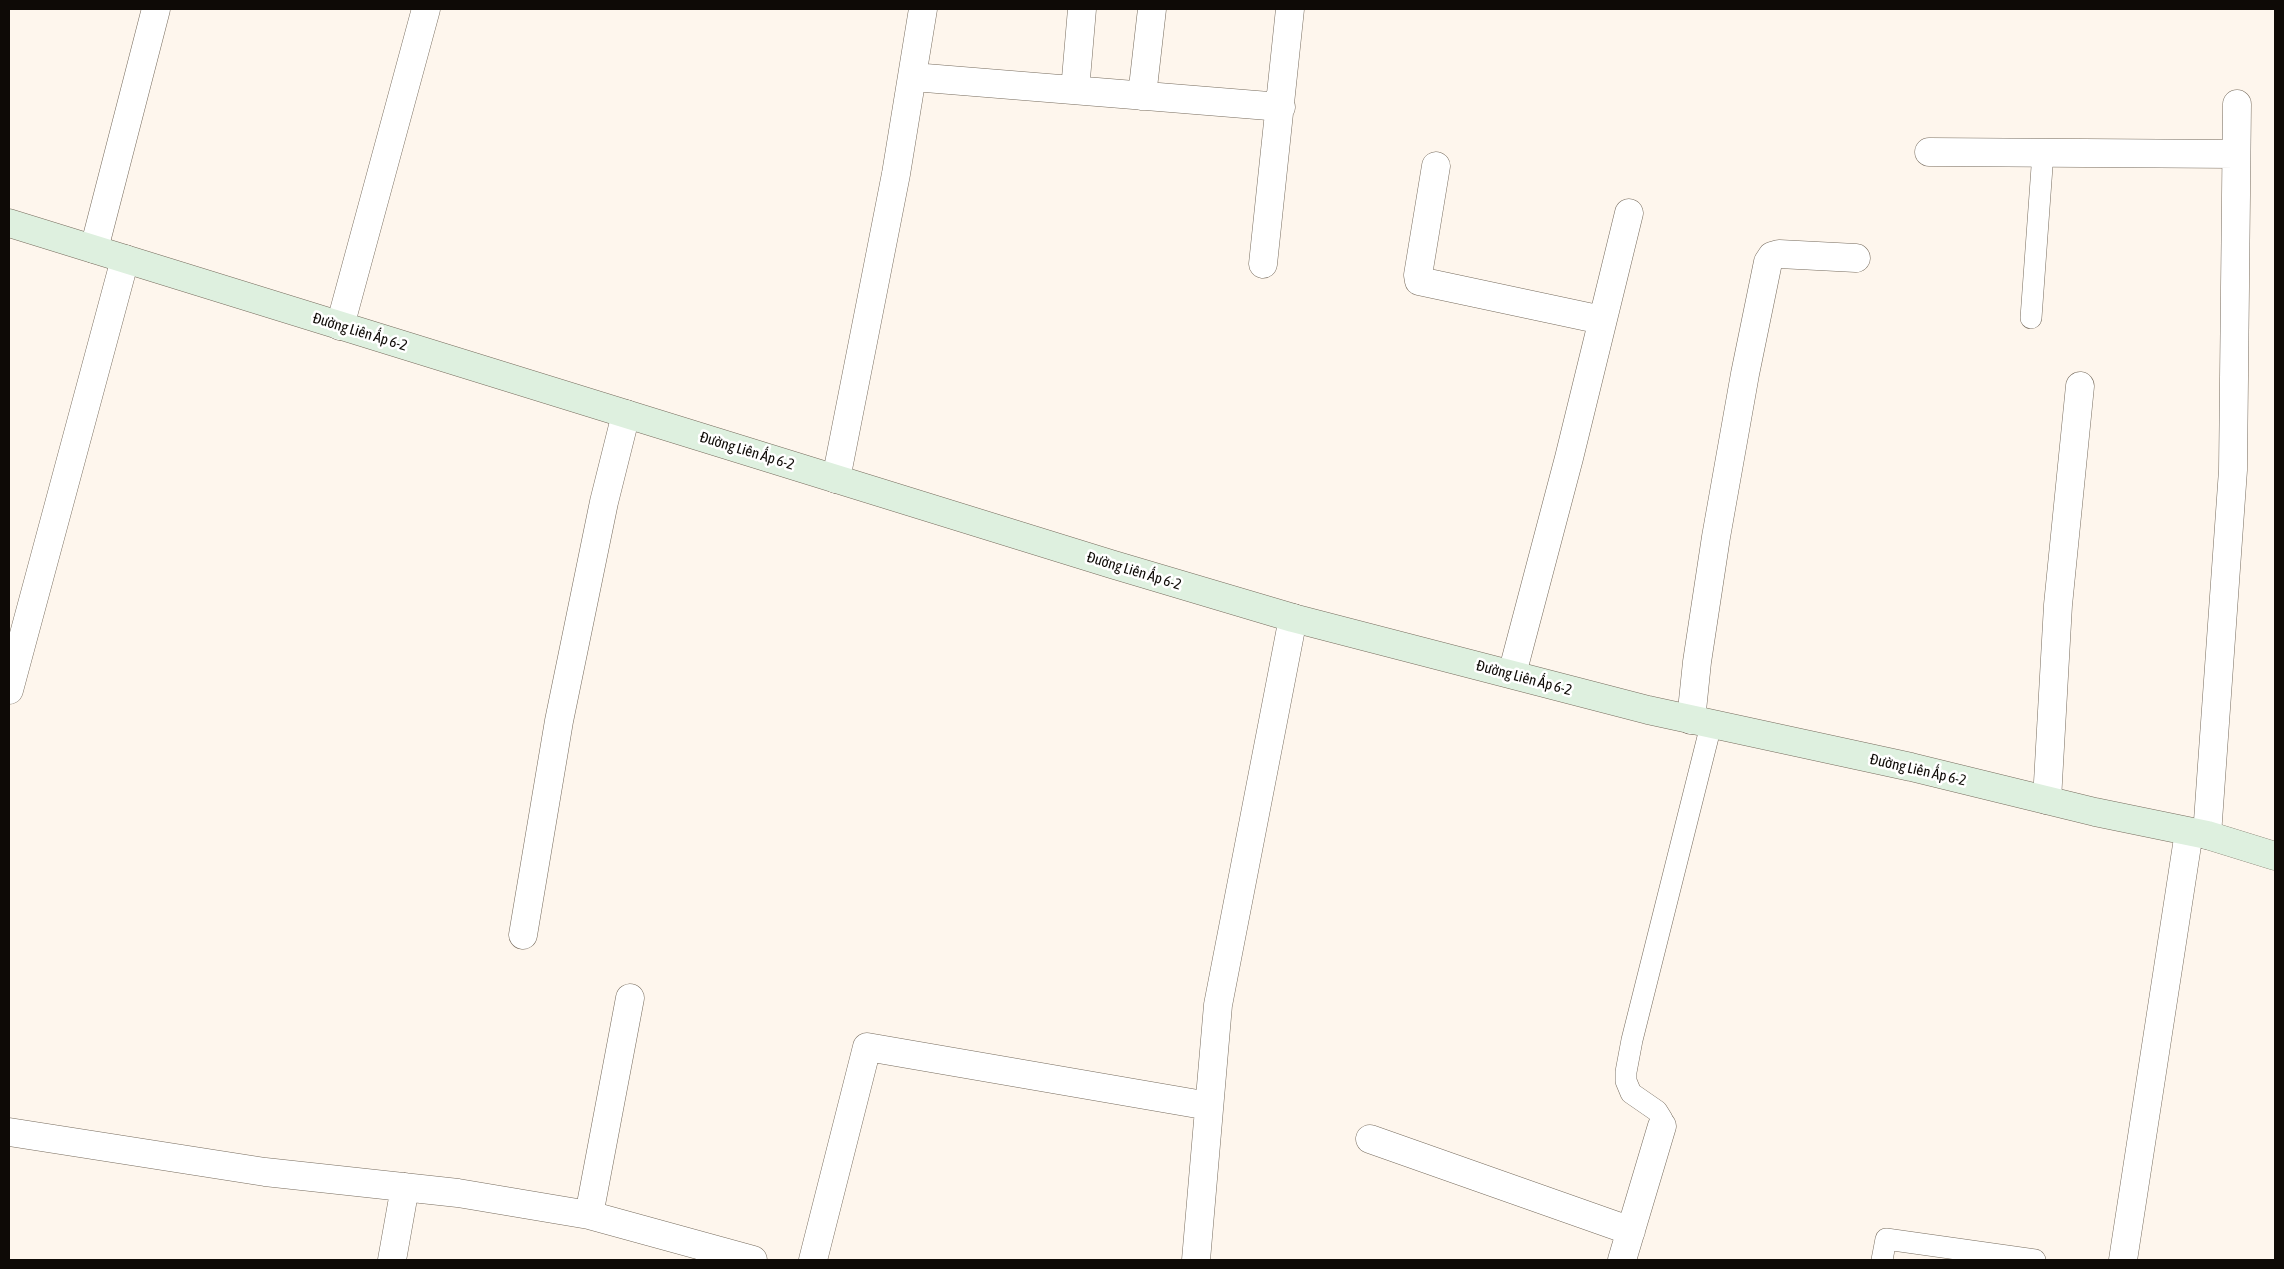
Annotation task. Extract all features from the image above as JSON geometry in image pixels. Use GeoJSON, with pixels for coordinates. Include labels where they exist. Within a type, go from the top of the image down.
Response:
{"type":"FeatureCollection","features":[{"type":"Feature","properties":{"kind":"street"},"geometry":{"type":"LineString","coordinates":[[94,249],[156,9]]}},
{"type":"Feature","properties":{"kind":"street"},"geometry":{"type":"LineString","coordinates":[[340,326],[426,9]]}},
{"type":"Feature","properties":{"kind":"street"},"geometry":{"type":"LineString","coordinates":[[836,479],[913,77],[923,9]]}},
{"type":"Feature","properties":{"kind":"street"},"geometry":{"type":"LineString","coordinates":[[1075,90],[1082,9]]}},
{"type":"Feature","properties":{"kind":"street"},"geometry":{"type":"LineString","coordinates":[[1142,96],[1152,9]]}},
{"type":"Feature","properties":{"kind":"street"},"geometry":{"type":"LineString","coordinates":[[1263,264],[1290,9]]}},
{"type":"Feature","properties":{"kind":"street"},"geometry":{"type":"LineString","coordinates":[[913,77],[1281,107]]}},
{"type":"Feature","properties":{"kind":"street"},"geometry":{"type":"LineString","coordinates":[[2123,1260],[2198,833],[2233,470],[2237,104]]}},
{"type":"Feature","properties":{"kind":"street"},"geometry":{"type":"LineString","coordinates":[[1930,152],[2236,154]]}},
{"type":"Feature","properties":{"kind":"street"},"geometry":{"type":"LineString","coordinates":[[1436,166],[1418,275],[1420,282],[1602,320]]}},
{"type":"Feature","properties":{"kind":"street"},"geometry":{"type":"LineString","coordinates":[[1512,674],[1569,458],[1628,213]]}},
{"type":"Feature","properties":{"kind":"street","name":"Đường Liên Ấp 6-2"},"geometry":{"type":"LineString","coordinates":[[9,223],[836,479],[1293,618],[1701,722],[1911,767],[2047,800],[2198,833],[2275,856]]}},
{"type":"Feature","properties":{"kind":"street"},"geometry":{"type":"LineString","coordinates":[[1701,722],[1697,662],[1716,537],[1745,374],[1768,262],[1772,256],[1779,254],[1856,258]]}},
{"type":"Feature","properties":{"kind":"street"},"geometry":{"type":"LineString","coordinates":[[9,690],[124,259]]}},
{"type":"Feature","properties":{"kind":"street"},"geometry":{"type":"LineString","coordinates":[[2047,800],[2058,605],[2080,386]]}},
{"type":"Feature","properties":{"kind":"street"},"geometry":{"type":"LineString","coordinates":[[523,935],[559,721],[604,502],[626,414]]}},
{"type":"Feature","properties":{"kind":"street"},"geometry":{"type":"LineString","coordinates":[[1196,1260],[1218,1006],[1293,618]]}},
{"type":"Feature","properties":{"kind":"street"},"geometry":{"type":"LineString","coordinates":[[589,1215],[630,998]]}},
{"type":"Feature","properties":{"kind":"street"},"geometry":{"type":"LineString","coordinates":[[813,1260],[867,1047],[1209,1106]]}},
{"type":"Feature","properties":{"kind":"street"},"geometry":{"type":"LineString","coordinates":[[1622,1260],[1662,1126]]}},
{"type":"Feature","properties":{"kind":"street"},"geometry":{"type":"LineString","coordinates":[[9,1132],[265,1172],[458,1192],[589,1215],[753,1260]]}},
{"type":"Feature","properties":{"kind":"street"},"geometry":{"type":"LineString","coordinates":[[1370,1139],[1631,1231]]}},
{"type":"Feature","properties":{"kind":"street"},"geometry":{"type":"LineString","coordinates":[[392,1260],[406,1187]]}},
{"type":"Feature","properties":{"kind":"lane"},"geometry":{"type":"LineString","coordinates":[[2031,318],[2043,153]]}},
{"type":"Feature","properties":{"kind":"lane"},"geometry":{"type":"LineString","coordinates":[[1662,1126],[1662,1119],[1657,1111],[1631,1093],[1626,1081],[1626,1072],[1701,722]]}},
{"type":"Feature","properties":{"kind":"lane"},"geometry":{"type":"LineString","coordinates":[[1882,1260],[1886,1239],[1968,1255],[2036,1260]]}}]}
